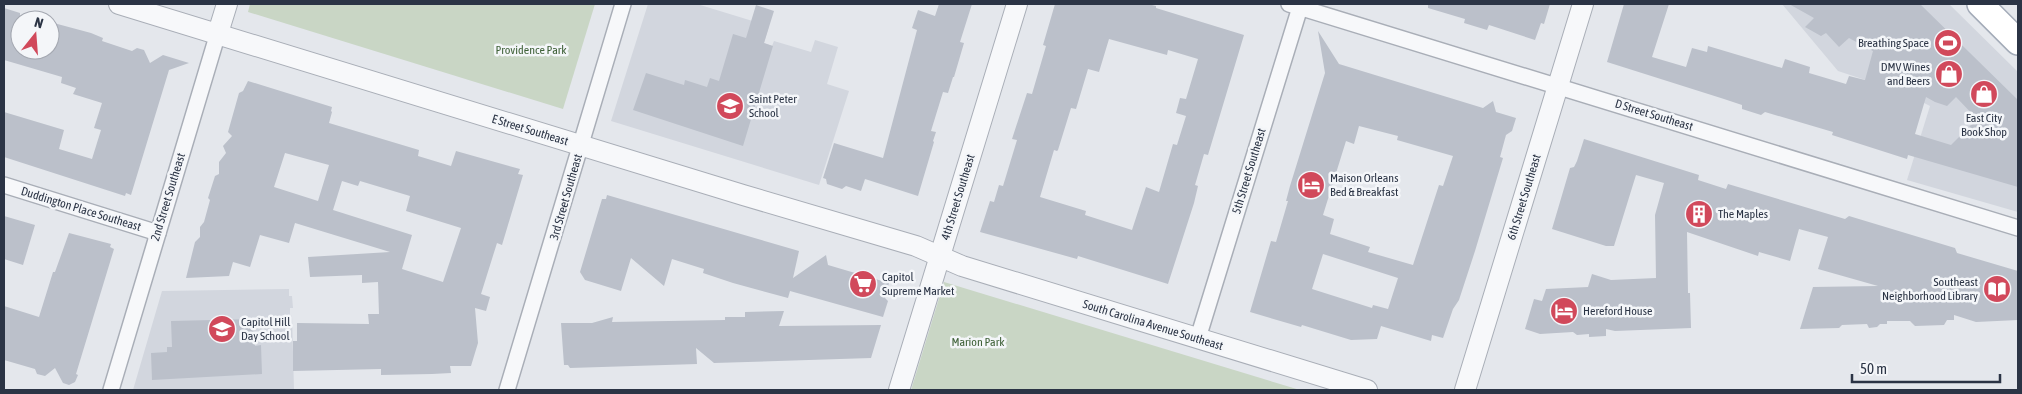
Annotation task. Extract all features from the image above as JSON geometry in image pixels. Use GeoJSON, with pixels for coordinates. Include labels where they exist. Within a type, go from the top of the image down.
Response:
{"type":"FeatureCollection","features":[{"type":"Feature","properties":{"kind":"main road"},"geometry":{"type":"LineString","coordinates":[[1980,4],[2018,42]]}},
{"type":"Feature","properties":{"kind":"street","name":"E Street Southeast"},"geometry":{"type":"LineString","coordinates":[[119,4],[580,146],[916,246],[939,257]]}},
{"type":"Feature","properties":{"kind":"street","name":"2nd Street Southeast"},"geometry":{"type":"LineString","coordinates":[[111,390],[227,4]]}},
{"type":"Feature","properties":{"kind":"street","name":"3rd Street Southeast"},"geometry":{"type":"LineString","coordinates":[[507,390],[623,4]]}},
{"type":"Feature","properties":{"kind":"street","name":"4th Street Southeast"},"geometry":{"type":"LineString","coordinates":[[899,390],[1017,4]]}},
{"type":"Feature","properties":{"kind":"street","name":"6th Street Southeast"},"geometry":{"type":"LineString","coordinates":[[1464,390],[1583,4]]}},
{"type":"Feature","properties":{"kind":"street","name":"D Street Southeast"},"geometry":{"type":"LineString","coordinates":[[1296,5],[2018,228]]}},
{"type":"Feature","properties":{"kind":"street","name":"5th Street Southeast"},"geometry":{"type":"LineString","coordinates":[[1198,338],[1296,5]]}},
{"type":"Feature","properties":{"kind":"street","name":"Duddington Place Southeast"},"geometry":{"type":"LineString","coordinates":[[4,185],[158,233]]}},
{"type":"Feature","properties":{"kind":"street","name":"South Carolina Avenue Southeast"},"geometry":{"type":"LineString","coordinates":[[939,257],[962,266],[1367,390]]}},
{"type":"Feature","properties":{"kind":"shaded area","name":"Saint Peter School"},"geometry":{"type":"Polygon","coordinates":[[[648,4],[697,4],[769,26],[764,43],[772,46],[774,41],[811,52],[815,40],[838,47],[827,84],[849,91],[819,185],[611,121],[648,4]]]}},
{"type":"Feature","properties":{"kind":"shaded area"},"geometry":{"type":"Polygon","coordinates":[[[1782,4],[1949,4],[2018,72],[2018,212],[1907,180],[1930,106],[1902,92],[1838,71],[1782,4]]]}},
{"type":"Feature","properties":{"kind":"shaded area","name":"Capitol Hill Day School"},"geometry":{"type":"Polygon","coordinates":[[[289,289],[293,308],[290,308],[290,315],[292,316],[294,390],[133,390],[162,291],[289,289]]]}},
{"type":"Feature","properties":{"kind":"green space","name":"Providence Park"},"geometry":{"type":"Polygon","coordinates":[[[250,4],[595,4],[563,109],[248,12],[250,4]]]}},
{"type":"Feature","properties":{"kind":"green space","name":"Marion Park"},"geometry":{"type":"Polygon","coordinates":[[[944,282],[1300,390],[911,390],[944,282]]]}},
{"type":"Feature","properties":{"kind":"building"},"geometry":{"type":"Polygon","coordinates":[[[939,4],[972,4],[960,42],[964,43],[954,77],[948,93],[943,92],[931,131],[936,132],[934,142],[918,196],[865,179],[861,191],[846,186],[842,189],[827,184],[826,179],[823,178],[834,143],[883,158],[917,30],[912,28],[918,10],[935,16],[939,4]]]}},
{"type":"Feature","properties":{"kind":"building"},"geometry":{"type":"Polygon","coordinates":[[[1055,4],[1148,4],[1244,35],[1208,155],[1204,154],[1195,185],[1198,186],[1194,203],[1168,284],[1078,256],[1077,259],[980,232],[990,201],[994,202],[999,185],[1003,186],[1017,140],[1012,139],[1027,93],[1032,94],[1046,46],[1043,45],[1055,4]],[[1109,39],[1099,72],[1088,69],[1076,109],[1071,108],[1058,150],[1054,150],[1040,197],[1086,211],[1085,215],[1132,230],[1146,187],[1159,192],[1173,144],[1177,145],[1186,116],[1176,113],[1180,98],[1186,99],[1198,59],[1168,50],[1167,55],[1109,39]]]}},
{"type":"Feature","properties":{"kind":"building"},"geometry":{"type":"Polygon","coordinates":[[[1428,4],[1550,4],[1544,24],[1541,23],[1535,40],[1489,25],[1487,30],[1464,23],[1465,19],[1428,8],[1428,4]]]}},
{"type":"Feature","properties":{"kind":"building"},"geometry":{"type":"Polygon","coordinates":[[[1624,4],[1669,4],[1652,57],[1686,67],[1692,48],[1707,52],[1708,46],[1782,68],[1785,59],[1810,67],[1809,73],[1846,84],[1849,76],[1865,80],[1873,51],[1849,38],[1839,47],[1826,33],[1821,36],[1805,27],[1814,18],[1789,4],[1920,4],[2018,100],[2018,187],[1908,155],[1907,159],[1832,135],[1833,132],[1765,112],[1761,115],[1742,109],[1742,105],[1607,62],[1624,4]],[[1926,97],[1915,134],[1951,145],[1977,119],[1956,97],[1947,106],[1926,97]]]}},
{"type":"Feature","properties":{"kind":"building"},"geometry":{"type":"Polygon","coordinates":[[[756,5],[774,11],[764,43],[773,46],[743,146],[633,110],[646,73],[684,85],[685,80],[707,87],[710,78],[719,81],[733,34],[746,38],[756,5]]]}},
{"type":"Feature","properties":{"kind":"building"},"geometry":{"type":"Polygon","coordinates":[[[4,8],[10,10],[10,60],[60,60],[60,25],[91,33],[103,38],[102,41],[132,51],[137,48],[144,50],[150,63],[163,55],[189,63],[169,70],[131,195],[126,193],[125,196],[4,157],[4,112],[64,130],[59,149],[92,159],[101,130],[94,128],[102,103],[73,94],[76,88],[61,83],[62,77],[4,60],[4,8]]]}},
{"type":"Feature","properties":{"kind":"building"},"geometry":{"type":"Polygon","coordinates":[[[1318,31],[1339,64],[1483,108],[1493,101],[1496,112],[1516,118],[1512,131],[1506,135],[1500,157],[1503,158],[1475,251],[1459,300],[1453,309],[1443,338],[1432,335],[1431,341],[1381,326],[1377,339],[1351,340],[1250,312],[1271,241],[1276,242],[1288,201],[1286,201],[1290,186],[1325,73],[1318,31]],[[1359,126],[1354,144],[1346,141],[1323,215],[1334,219],[1330,234],[1370,247],[1368,252],[1413,265],[1439,185],[1443,186],[1453,156],[1397,140],[1398,136],[1359,126]],[[1323,254],[1312,289],[1372,308],[1373,305],[1388,309],[1398,278],[1323,254]]]}},
{"type":"Feature","properties":{"kind":"building"},"geometry":{"type":"Polygon","coordinates":[[[248,81],[332,107],[329,123],[419,150],[418,156],[451,166],[456,151],[520,169],[518,174],[523,175],[502,245],[497,243],[481,294],[490,297],[486,311],[475,308],[478,343],[471,366],[450,366],[451,373],[432,374],[381,375],[381,369],[293,371],[293,341],[297,341],[297,323],[369,324],[368,314],[379,314],[378,282],[362,283],[362,275],[310,277],[308,257],[390,252],[295,223],[289,243],[260,235],[250,267],[233,262],[229,276],[186,278],[195,242],[200,237],[200,227],[204,222],[210,200],[208,198],[215,176],[219,174],[219,162],[226,153],[223,146],[232,136],[228,132],[239,93],[243,91],[248,81]],[[285,153],[274,187],[318,201],[329,165],[285,153]],[[342,181],[333,210],[412,235],[402,269],[443,282],[461,228],[406,211],[410,196],[360,181],[358,186],[342,181]]]}},
{"type":"Feature","properties":{"kind":"building"},"geometry":{"type":"Polygon","coordinates":[[[1584,139],[1699,175],[1698,180],[1726,189],[1728,184],[1845,219],[1849,216],[1955,248],[1957,253],[2018,271],[2018,320],[1976,322],[1954,315],[1954,320],[1947,320],[1944,325],[1915,326],[1910,321],[1887,321],[1887,324],[1880,324],[1877,327],[1869,328],[1867,324],[1842,325],[1839,328],[1800,329],[1813,287],[1878,286],[1818,269],[1828,237],[1799,229],[1790,261],[1759,252],[1758,256],[1687,232],[1688,293],[1690,293],[1691,328],[1615,331],[1606,329],[1606,336],[1589,337],[1589,334],[1577,335],[1573,332],[1540,334],[1525,329],[1534,299],[1542,301],[1546,289],[1588,287],[1592,274],[1611,280],[1656,278],[1655,215],[1664,183],[1636,175],[1614,246],[1606,246],[1552,229],[1570,168],[1574,167],[1577,161],[1584,139]]]}},
{"type":"Feature","properties":{"kind":"building"},"geometry":{"type":"Polygon","coordinates":[[[607,195],[799,251],[793,278],[826,255],[828,265],[889,283],[885,298],[888,301],[883,317],[790,291],[788,298],[733,283],[703,273],[704,269],[672,259],[664,286],[631,258],[621,291],[585,280],[580,272],[602,199],[606,199],[607,195]]]}},
{"type":"Feature","properties":{"kind":"building"},"geometry":{"type":"Polygon","coordinates":[[[4,216],[35,225],[23,265],[4,259],[4,216]]]}},
{"type":"Feature","properties":{"kind":"building"},"geometry":{"type":"Polygon","coordinates":[[[69,233],[111,244],[110,247],[114,249],[76,374],[78,375],[75,382],[69,385],[63,383],[55,368],[45,376],[37,374],[35,369],[4,360],[4,306],[39,317],[53,272],[55,272],[69,233]]]}},
{"type":"Feature","properties":{"kind":"building"},"geometry":{"type":"Polygon","coordinates":[[[784,311],[779,326],[881,325],[871,358],[714,363],[696,348],[697,364],[570,368],[568,365],[564,365],[561,323],[592,323],[613,317],[612,322],[725,320],[725,317],[745,317],[745,312],[784,311]]]}},
{"type":"Feature","properties":{"kind":"building"},"geometry":{"type":"Polygon","coordinates":[[[254,319],[255,346],[261,345],[262,374],[152,380],[151,353],[167,352],[167,347],[172,347],[171,321],[254,319]]]}},
{"type":"Feature","properties":{"kind":"place","name":"Breathing Space"},"geometry":{"type":"Point","coordinates":[1948,43]}},
{"type":"Feature","properties":{"kind":"place","name":"DMV Wines and Beers"},"geometry":{"type":"Point","coordinates":[1949,74]}},
{"type":"Feature","properties":{"kind":"place","name":"East City Book Shop"},"geometry":{"type":"Point","coordinates":[1984,94]}},
{"type":"Feature","properties":{"kind":"place","name":"Saint Peter School"},"geometry":{"type":"Point","coordinates":[730,106]}},
{"type":"Feature","properties":{"kind":"place","name":"Maison Orleans Bed & Breakfast"},"geometry":{"type":"Point","coordinates":[1311,185]}},
{"type":"Feature","properties":{"kind":"place","name":"The Maples"},"geometry":{"type":"Point","coordinates":[1699,214]}},
{"type":"Feature","properties":{"kind":"place","name":"Capitol Supreme Market"},"geometry":{"type":"Point","coordinates":[863,284]}},
{"type":"Feature","properties":{"kind":"place","name":"Southeast Neighborhood Library"},"geometry":{"type":"Point","coordinates":[1997,289]}},
{"type":"Feature","properties":{"kind":"place","name":"Hereford House"},"geometry":{"type":"Point","coordinates":[1564,311]}},
{"type":"Feature","properties":{"kind":"place","name":"Capitol Hill Day School"},"geometry":{"type":"Point","coordinates":[222,329]}}]}
